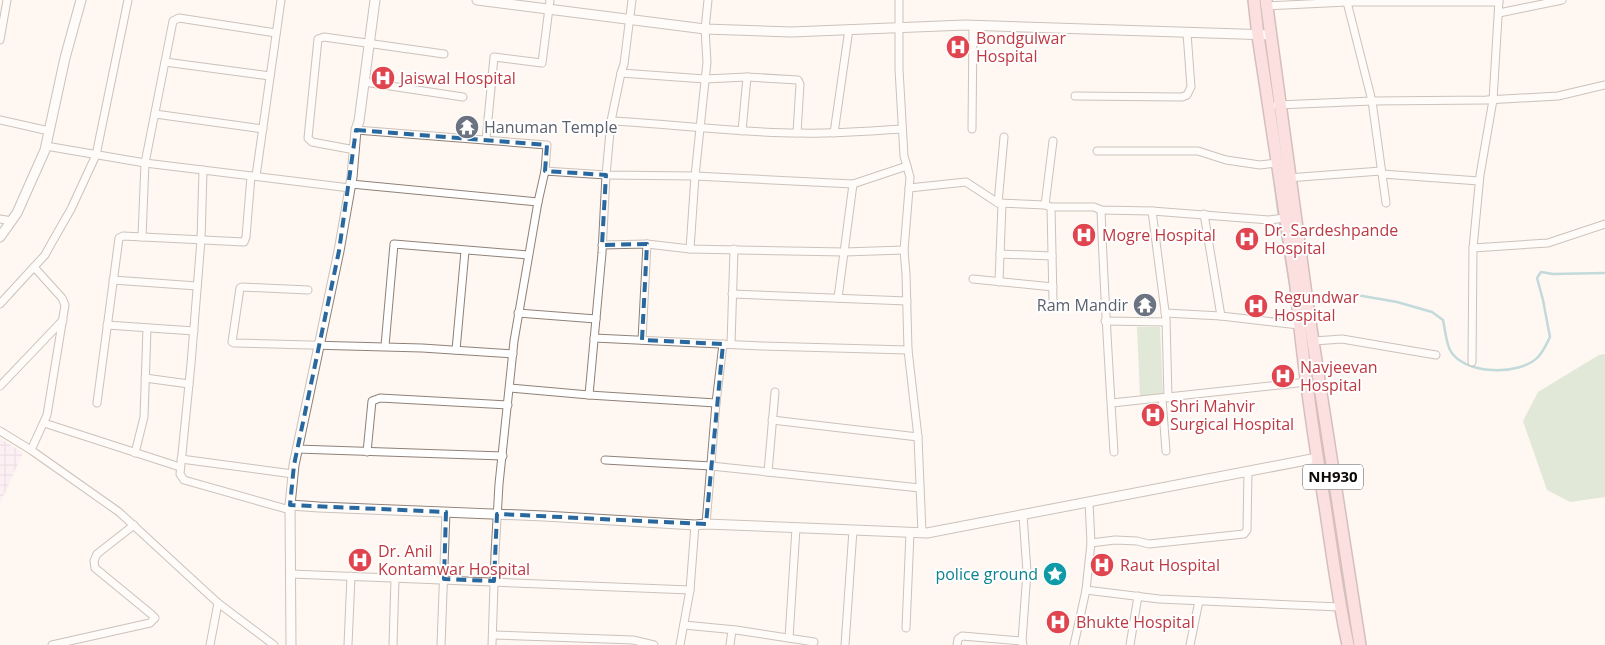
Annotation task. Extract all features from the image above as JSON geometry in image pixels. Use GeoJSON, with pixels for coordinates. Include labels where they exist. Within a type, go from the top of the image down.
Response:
{"type":"FeatureCollection","features":[{"type":"Feature","properties":{"kind":"highway","name":"NH930"},"geometry":{"type":"LineString","coordinates":[[1254,0],[1268,106],[1273,164],[1286,178],[1284,218],[1299,272]]}},
{"type":"Feature","properties":{"kind":"highway","name":"NH930"},"geometry":{"type":"LineString","coordinates":[[1267,3],[1281,104],[1286,178],[1303,309],[1314,341],[1360,645]]}},
{"type":"Feature","properties":{"kind":"highway","name":"NH930"},"geometry":{"type":"LineString","coordinates":[[1303,309],[1299,325],[1317,458],[1340,607],[1348,645]]}},
{"type":"Feature","properties":{"kind":"street"},"geometry":{"type":"LineString","coordinates":[[0,40],[8,0]]}},
{"type":"Feature","properties":{"kind":"street"},"geometry":{"type":"LineString","coordinates":[[0,237],[18,213],[46,146],[81,0]]}},
{"type":"Feature","properties":{"kind":"street"},"geometry":{"type":"LineString","coordinates":[[0,304],[48,250],[71,210],[96,155],[128,0]]}},
{"type":"Feature","properties":{"kind":"street"},"geometry":{"type":"LineString","coordinates":[[97,403],[119,238],[123,236],[244,242],[253,176],[263,129],[281,0]]}},
{"type":"Feature","properties":{"kind":"street"},"geometry":{"type":"LineString","coordinates":[[291,645],[290,507],[293,474],[339,251],[350,186],[356,130],[359,121],[375,0]]}},
{"type":"Feature","properties":{"kind":"street"},"geometry":{"type":"LineString","coordinates":[[477,0],[549,4],[630,20],[705,29],[791,32],[849,28],[973,25],[1271,35]]}},
{"type":"Feature","properties":{"kind":"street"},"geometry":{"type":"LineString","coordinates":[[589,396],[611,121],[624,64],[632,0]]}},
{"type":"Feature","properties":{"kind":"street"},"geometry":{"type":"LineString","coordinates":[[690,249],[695,176],[707,62],[705,29],[708,0]]}},
{"type":"Feature","properties":{"kind":"street"},"geometry":{"type":"LineString","coordinates":[[899,0],[899,69],[902,129],[904,156],[910,177],[904,250],[908,350],[918,437],[922,533]]}},
{"type":"Feature","properties":{"kind":"street"},"geometry":{"type":"LineString","coordinates":[[1499,13],[1562,0]]}},
{"type":"Feature","properties":{"kind":"street"},"geometry":{"type":"LineString","coordinates":[[1267,3],[1499,1],[1493,100],[1479,181],[1473,248],[1472,362]]}},
{"type":"Feature","properties":{"kind":"street"},"geometry":{"type":"LineString","coordinates":[[1347,2],[1372,101],[1386,203]]}},
{"type":"Feature","properties":{"kind":"street"},"geometry":{"type":"LineString","coordinates":[[486,140],[494,57],[542,63],[549,4]]}},
{"type":"Feature","properties":{"kind":"street"},"geometry":{"type":"LineString","coordinates":[[142,237],[146,163],[172,24],[179,18],[276,33]]}},
{"type":"Feature","properties":{"kind":"street"},"geometry":{"type":"LineString","coordinates":[[972,129],[973,25]]}},
{"type":"Feature","properties":{"kind":"street"},"geometry":{"type":"LineString","coordinates":[[834,133],[849,28]]}},
{"type":"Feature","properties":{"kind":"street"},"geometry":{"type":"LineString","coordinates":[[1075,96],[1182,97],[1187,95],[1191,87],[1188,33]]}},
{"type":"Feature","properties":{"kind":"street"},"geometry":{"type":"LineString","coordinates":[[355,150],[312,142],[308,138],[318,39],[324,37],[444,54]]}},
{"type":"Feature","properties":{"kind":"street"},"geometry":{"type":"LineString","coordinates":[[165,62],[270,76]]}},
{"type":"Feature","properties":{"kind":"street"},"geometry":{"type":"LineString","coordinates":[[621,73],[705,79],[747,77],[798,80],[800,84],[797,133]]}},
{"type":"Feature","properties":{"kind":"street"},"geometry":{"type":"LineString","coordinates":[[742,131],[747,77]]}},
{"type":"Feature","properties":{"kind":"street"},"geometry":{"type":"LineString","coordinates":[[364,82],[463,98]]}},
{"type":"Feature","properties":{"kind":"street"},"geometry":{"type":"LineString","coordinates":[[1268,106],[1372,101],[1493,100],[1558,96],[1605,85]]}},
{"type":"Feature","properties":{"kind":"street"},"geometry":{"type":"LineString","coordinates":[[155,114],[263,129]]}},
{"type":"Feature","properties":{"kind":"street"},"geometry":{"type":"LineString","coordinates":[[0,120],[49,131]]}},
{"type":"Feature","properties":{"kind":"street"},"geometry":{"type":"LineString","coordinates":[[611,121],[742,131],[797,133],[902,129]]}},
{"type":"Feature","properties":{"kind":"street"},"geometry":{"type":"LineString","coordinates":[[356,130],[547,144],[545,171],[528,255],[513,354],[497,514],[492,645]]}},
{"type":"Feature","properties":{"kind":"street"},"geometry":{"type":"LineString","coordinates":[[999,282],[1000,203],[1004,137]]}},
{"type":"Feature","properties":{"kind":"street"},"geometry":{"type":"LineString","coordinates":[[1053,141],[1048,206],[1053,301]]}},
{"type":"Feature","properties":{"kind":"street"},"geometry":{"type":"LineString","coordinates":[[46,146],[146,163],[253,176],[538,202]]}},
{"type":"Feature","properties":{"kind":"street"},"geometry":{"type":"LineString","coordinates":[[1097,151],[1198,151],[1226,160],[1260,165],[1273,164]]}},
{"type":"Feature","properties":{"kind":"street"},"geometry":{"type":"LineString","coordinates":[[545,171],[853,184],[907,166]]}},
{"type":"Feature","properties":{"kind":"street"},"geometry":{"type":"LineString","coordinates":[[203,170],[201,240],[180,474],[184,480],[290,507],[497,514],[695,525],[922,533],[1023,515],[1330,454]]}},
{"type":"Feature","properties":{"kind":"street"},"geometry":{"type":"LineString","coordinates":[[1286,178],[1382,173],[1479,181]]}},
{"type":"Feature","properties":{"kind":"street"},"geometry":{"type":"LineString","coordinates":[[909,188],[966,182],[1000,203],[1094,207],[1101,210],[1152,210],[1269,220],[1284,218]]}},
{"type":"Feature","properties":{"kind":"street"},"geometry":{"type":"LineString","coordinates":[[838,298],[853,184]]}},
{"type":"Feature","properties":{"kind":"street"},"geometry":{"type":"LineString","coordinates":[[1101,210],[1105,321],[1109,350],[1114,452]]}},
{"type":"Feature","properties":{"kind":"street"},"geometry":{"type":"LineString","coordinates":[[1152,210],[1166,322],[1166,451]]}},
{"type":"Feature","properties":{"kind":"street"},"geometry":{"type":"LineString","coordinates":[[1204,214],[1220,316]]}},
{"type":"Feature","properties":{"kind":"street"},"geometry":{"type":"LineString","coordinates":[[0,219],[12,221]]}},
{"type":"Feature","properties":{"kind":"street"},"geometry":{"type":"LineString","coordinates":[[1473,248],[1548,243],[1605,224]]}},
{"type":"Feature","properties":{"kind":"street"},"geometry":{"type":"LineString","coordinates":[[385,346],[394,244],[528,255]]}},
{"type":"Feature","properties":{"kind":"street"},"geometry":{"type":"LineString","coordinates":[[602,245],[647,244],[690,249],[844,252],[904,250]]}},
{"type":"Feature","properties":{"kind":"street"},"geometry":{"type":"LineString","coordinates":[[642,340],[647,244]]}},
{"type":"Feature","properties":{"kind":"street"},"geometry":{"type":"LineString","coordinates":[[706,524],[716,403],[727,344],[734,249]]}},
{"type":"Feature","properties":{"kind":"street"},"geometry":{"type":"LineString","coordinates":[[456,350],[464,250]]}},
{"type":"Feature","properties":{"kind":"street"},"geometry":{"type":"LineString","coordinates":[[1000,254],[1052,256]]}},
{"type":"Feature","properties":{"kind":"street"},"geometry":{"type":"LineString","coordinates":[[31,450],[48,411],[65,305],[64,300],[34,267]]}},
{"type":"Feature","properties":{"kind":"street"},"geometry":{"type":"LineString","coordinates":[[973,279],[1053,287]]}},
{"type":"Feature","properties":{"kind":"street"},"geometry":{"type":"LineString","coordinates":[[113,280],[197,286]]}},
{"type":"Feature","properties":{"kind":"street"},"geometry":{"type":"LineString","coordinates":[[308,290],[240,288],[232,342],[319,346],[385,346],[513,354]]}},
{"type":"Feature","properties":{"kind":"street"},"geometry":{"type":"LineString","coordinates":[[732,294],[907,301]]}},
{"type":"Feature","properties":{"kind":"street"},"geometry":{"type":"LineString","coordinates":[[518,313],[596,319]]}},
{"type":"Feature","properties":{"kind":"street"},"geometry":{"type":"LineString","coordinates":[[1165,313],[1220,316],[1299,325]]}},
{"type":"Feature","properties":{"kind":"street"},"geometry":{"type":"LineString","coordinates":[[0,386],[63,320]]}},
{"type":"Feature","properties":{"kind":"street"},"geometry":{"type":"LineString","coordinates":[[1105,321],[1166,322]]}},
{"type":"Feature","properties":{"kind":"street"},"geometry":{"type":"LineString","coordinates":[[107,325],[194,331]]}},
{"type":"Feature","properties":{"kind":"street"},"geometry":{"type":"LineString","coordinates":[[135,452],[144,418],[147,328]]}},
{"type":"Feature","properties":{"kind":"street"},"geometry":{"type":"LineString","coordinates":[[594,338],[908,350]]}},
{"type":"Feature","properties":{"kind":"street"},"geometry":{"type":"LineString","coordinates":[[1314,341],[1342,340],[1436,355]]}},
{"type":"Feature","properties":{"kind":"street"},"geometry":{"type":"LineString","coordinates":[[145,378],[189,384]]}},
{"type":"Feature","properties":{"kind":"street"},"geometry":{"type":"LineString","coordinates":[[1112,403],[1307,382]]}},
{"type":"Feature","properties":{"kind":"street"},"geometry":{"type":"LineString","coordinates":[[510,388],[589,396],[716,403]]}},
{"type":"Feature","properties":{"kind":"street"},"geometry":{"type":"LineString","coordinates":[[768,472],[776,392]]}},
{"type":"Feature","properties":{"kind":"street"},"geometry":{"type":"LineString","coordinates":[[367,452],[372,401],[380,398],[508,405]]}},
{"type":"Feature","properties":{"kind":"street"},"geometry":{"type":"LineString","coordinates":[[772,420],[918,437]]}},
{"type":"Feature","properties":{"kind":"street"},"geometry":{"type":"LineString","coordinates":[[44,423],[180,467]]}},
{"type":"Feature","properties":{"kind":"street"},"geometry":{"type":"LineString","coordinates":[[0,431],[31,450],[119,512],[218,603],[274,645]]}},
{"type":"Feature","properties":{"kind":"street"},"geometry":{"type":"LineString","coordinates":[[298,449],[502,456]]}},
{"type":"Feature","properties":{"kind":"street"},"geometry":{"type":"LineString","coordinates":[[181,459],[293,474]]}},
{"type":"Feature","properties":{"kind":"street"},"geometry":{"type":"LineString","coordinates":[[605,460],[711,466],[920,488]]}},
{"type":"Feature","properties":{"kind":"street"},"geometry":{"type":"LineString","coordinates":[[1091,543],[1115,540],[1137,541],[1149,544],[1244,534],[1247,530],[1248,471]]}},
{"type":"Feature","properties":{"kind":"street"},"geometry":{"type":"LineString","coordinates":[[1074,645],[1086,590],[1091,543],[1089,502]]}},
{"type":"Feature","properties":{"kind":"street"},"geometry":{"type":"LineString","coordinates":[[441,645],[446,512]]}},
{"type":"Feature","properties":{"kind":"street"},"geometry":{"type":"LineString","coordinates":[[957,645],[958,638],[962,636],[1023,643],[1028,572],[1023,515]]}},
{"type":"Feature","properties":{"kind":"street"},"geometry":{"type":"LineString","coordinates":[[52,645],[150,623],[155,618],[94,568],[97,554],[134,525]]}},
{"type":"Feature","properties":{"kind":"street"},"geometry":{"type":"LineString","coordinates":[[680,645],[690,590],[695,525]]}},
{"type":"Feature","properties":{"kind":"street"},"geometry":{"type":"LineString","coordinates":[[789,638],[796,528]]}},
{"type":"Feature","properties":{"kind":"street"},"geometry":{"type":"LineString","coordinates":[[845,645],[853,530]]}},
{"type":"Feature","properties":{"kind":"street"},"geometry":{"type":"LineString","coordinates":[[906,628],[910,533]]}},
{"type":"Feature","properties":{"kind":"street"},"geometry":{"type":"LineString","coordinates":[[291,574],[690,590]]}},
{"type":"Feature","properties":{"kind":"street"},"geometry":{"type":"LineString","coordinates":[[348,645],[351,576]]}},
{"type":"Feature","properties":{"kind":"street"},"geometry":{"type":"LineString","coordinates":[[393,645],[395,578]]}},
{"type":"Feature","properties":{"kind":"street"},"geometry":{"type":"LineString","coordinates":[[1086,590],[1199,601],[1340,607]]}},
{"type":"Feature","properties":{"kind":"street"},"geometry":{"type":"LineString","coordinates":[[1130,645],[1138,596]]}},
{"type":"Feature","properties":{"kind":"street"},"geometry":{"type":"LineString","coordinates":[[1190,645],[1199,601]]}},
{"type":"Feature","properties":{"kind":"street"},"geometry":{"type":"LineString","coordinates":[[210,645],[218,603]]}},
{"type":"Feature","properties":{"kind":"street"},"geometry":{"type":"LineString","coordinates":[[684,624],[814,642]]}},
{"type":"Feature","properties":{"kind":"street"},"geometry":{"type":"LineString","coordinates":[[730,645],[732,630]]}},
{"type":"Feature","properties":{"kind":"street"},"geometry":{"type":"LineString","coordinates":[[493,635],[632,640],[654,645]]}},
{"type":"Feature","properties":{"kind":"highlighted area"},"geometry":{"type":"Polygon","coordinates":[[[356,130],[547,145],[545,171],[606,175],[602,245],[647,244],[642,340],[723,344],[706,524],[497,514],[494,581],[444,579],[446,512],[290,505],[294,465],[339,251],[356,130]]]}},
{"type":"Feature","properties":{"kind":"shaded area","name":"Jaiswal Hospital"},"geometry":{"type":"Polygon","coordinates":[[[373,69],[395,71],[394,87],[372,85],[373,69]]]}},
{"type":"Feature","properties":{"kind":"shaded area"},"geometry":{"type":"Polygon","coordinates":[[[0,438],[23,453],[0,504],[0,438]]]}},
{"type":"Feature","properties":{"kind":"green space"},"geometry":{"type":"Polygon","coordinates":[[[1137,327],[1160,327],[1163,394],[1140,396],[1137,327]]]}},
{"type":"Feature","properties":{"kind":"green space"},"geometry":{"type":"Polygon","coordinates":[[[1605,354],[1605,497],[1570,502],[1547,490],[1523,421],[1538,392],[1599,355],[1605,354]]]}},
{"type":"Feature","properties":{"kind":"waterway"},"geometry":{"type":"LineString","coordinates":[[1275,185],[1291,291]]}},
{"type":"Feature","properties":{"kind":"waterway"},"geometry":{"type":"LineString","coordinates":[[1309,297],[1322,298],[1351,294],[1397,302],[1432,312],[1443,320],[1450,350],[1457,358],[1479,368],[1506,370],[1530,363],[1538,357],[1550,337],[1537,278],[1541,272],[1553,274],[1605,273]]}},
{"type":"Feature","properties":{"kind":"place","name":"Bondgulwar Hospital"},"geometry":{"type":"Point","coordinates":[958,47]}},
{"type":"Feature","properties":{"kind":"place","name":"Jaiswal Hospital"},"geometry":{"type":"Point","coordinates":[383,78]}},
{"type":"Feature","properties":{"kind":"place","name":"Hanuman Temple"},"geometry":{"type":"Point","coordinates":[467,127]}},
{"type":"Feature","properties":{"kind":"place","name":"Mogre Hospital"},"geometry":{"type":"Point","coordinates":[1084,235]}},
{"type":"Feature","properties":{"kind":"place","name":"Dr. Sardeshpande Hospital"},"geometry":{"type":"Point","coordinates":[1247,239]}},
{"type":"Feature","properties":{"kind":"place","name":"Ram Mandir"},"geometry":{"type":"Point","coordinates":[1145,305]}},
{"type":"Feature","properties":{"kind":"place","name":"Regundwar Hospital"},"geometry":{"type":"Point","coordinates":[1256,306]}},
{"type":"Feature","properties":{"kind":"place","name":"Navjeevan Hospital"},"geometry":{"type":"Point","coordinates":[1283,376]}},
{"type":"Feature","properties":{"kind":"place","name":"Shri Mahvir Surgical Hospital"},"geometry":{"type":"Point","coordinates":[1153,415]}},
{"type":"Feature","properties":{"kind":"place","name":"Dr. Anil Kontamwar Hospital"},"geometry":{"type":"Point","coordinates":[360,560]}},
{"type":"Feature","properties":{"kind":"place","name":"Raut Hospital"},"geometry":{"type":"Point","coordinates":[1102,565]}},
{"type":"Feature","properties":{"kind":"place","name":"police ground"},"geometry":{"type":"Point","coordinates":[1055,574]}},
{"type":"Feature","properties":{"kind":"place","name":"Bhukte Hospital"},"geometry":{"type":"Point","coordinates":[1058,622]}}]}
